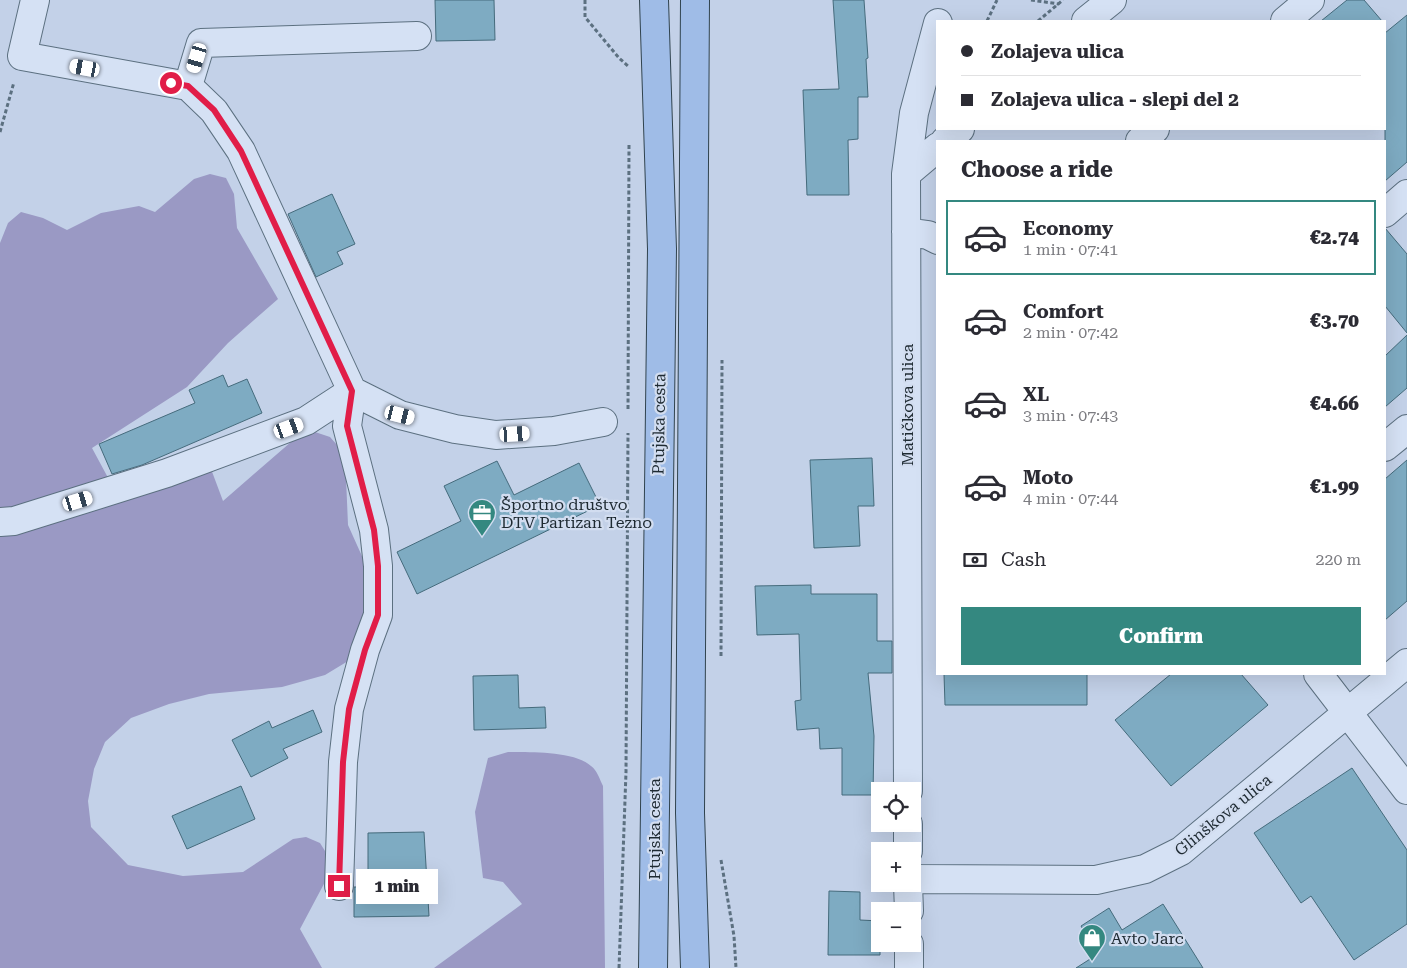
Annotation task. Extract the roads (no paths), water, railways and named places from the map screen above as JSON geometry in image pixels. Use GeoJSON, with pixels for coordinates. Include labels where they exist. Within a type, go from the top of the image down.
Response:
{"type":"FeatureCollection","features":[{"type":"Feature","properties":{"kind":"main road","name":"Ptujska cesta"},"geometry":{"type":"LineString","coordinates":[[653,968],[662,249],[654,0]]}},
{"type":"Feature","properties":{"kind":"main road","name":"Ptujska cesta"},"geometry":{"type":"LineString","coordinates":[[695,0],[690,813],[695,968]]}},
{"type":"Feature","properties":{"kind":"street"},"geometry":{"type":"LineString","coordinates":[[35,0],[22,56],[188,86],[214,110],[241,151],[352,391],[347,426],[374,530],[378,566],[378,615],[365,650],[349,709],[343,762],[339,886]]}},
{"type":"Feature","properties":{"kind":"street","name":"Matičkova ulica"},"geometry":{"type":"LineString","coordinates":[[939,20],[945,0]]}},
{"type":"Feature","properties":{"kind":"street"},"geometry":{"type":"LineString","coordinates":[[1087,20],[1112,0]]}},
{"type":"Feature","properties":{"kind":"street"},"geometry":{"type":"LineString","coordinates":[[1286,20],[1310,0]]}},
{"type":"Feature","properties":{"kind":"street","name":"Matičkova ulica"},"geometry":{"type":"LineString","coordinates":[[908,782],[906,174],[914,113],[936,30]]}},
{"type":"Feature","properties":{"kind":"street"},"geometry":{"type":"LineString","coordinates":[[188,86],[201,43],[417,36]]}},
{"type":"Feature","properties":{"kind":"street"},"geometry":{"type":"LineString","coordinates":[[946,140],[959,130]]}},
{"type":"Feature","properties":{"kind":"street"},"geometry":{"type":"LineString","coordinates":[[1141,140],[1154,130]]}},
{"type":"Feature","properties":{"kind":"street"},"geometry":{"type":"LineString","coordinates":[[906,174],[936,150]]}},
{"type":"Feature","properties":{"kind":"street"},"geometry":{"type":"LineString","coordinates":[[1386,212],[1407,194]]}},
{"type":"Feature","properties":{"kind":"street"},"geometry":{"type":"LineString","coordinates":[[906,232],[928,235],[936,239]]}},
{"type":"Feature","properties":{"kind":"street"},"geometry":{"type":"LineString","coordinates":[[352,391],[400,415],[455,429],[496,435],[554,431],[620,422]]}},
{"type":"Feature","properties":{"kind":"street"},"geometry":{"type":"LineString","coordinates":[[0,522],[14,521],[167,473],[306,421],[352,391]]}},
{"type":"Feature","properties":{"kind":"street"},"geometry":{"type":"LineString","coordinates":[[1386,447],[1407,429]]}},
{"type":"Feature","properties":{"kind":"street","name":"Glinškova ulica"},"geometry":{"type":"LineString","coordinates":[[921,879],[1096,880],[1145,869],[1181,851],[1407,662]]}},
{"type":"Feature","properties":{"kind":"street"},"geometry":{"type":"LineString","coordinates":[[1319,675],[1407,790]]}},
{"type":"Feature","properties":{"kind":"street"},"geometry":{"type":"LineString","coordinates":[[909,952],[909,968]]}},
{"type":"Feature","properties":{"kind":"place","name":"Športno društvo DTV Partizan Tezno"},"geometry":{"type":"Point","coordinates":[482,537]}},
{"type":"Feature","properties":{"kind":"place","name":"Avto Jarc"},"geometry":{"type":"Point","coordinates":[1092,962]}}]}
